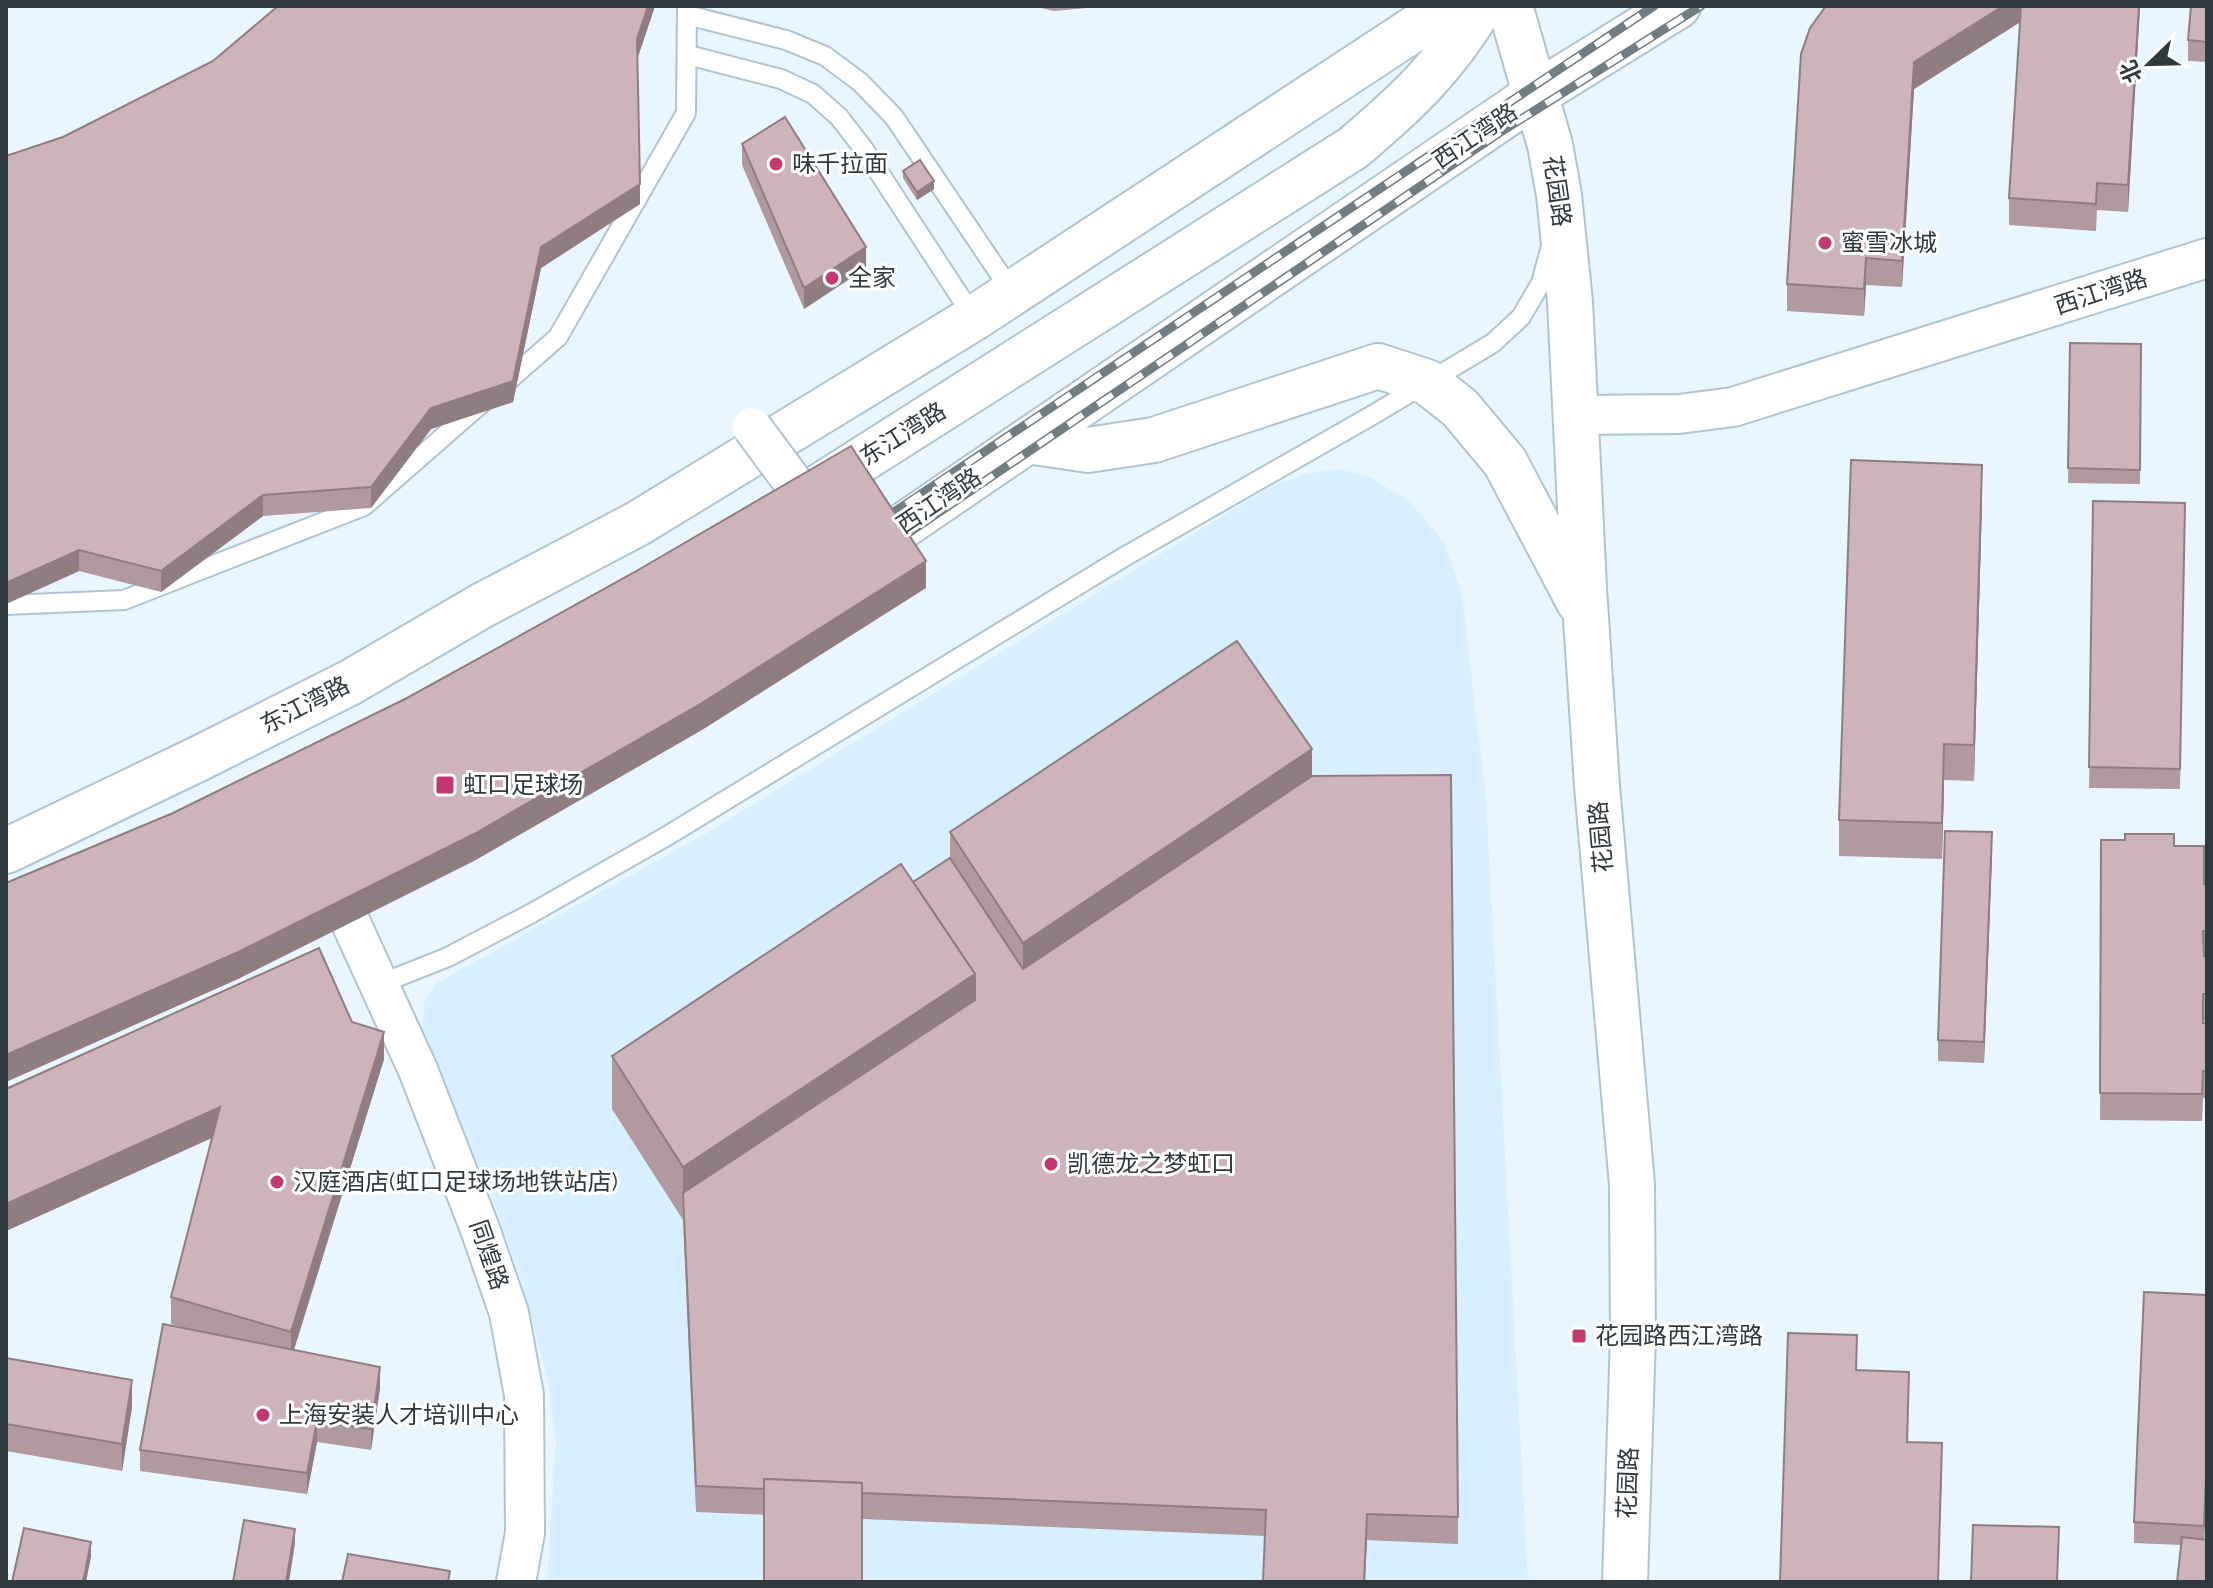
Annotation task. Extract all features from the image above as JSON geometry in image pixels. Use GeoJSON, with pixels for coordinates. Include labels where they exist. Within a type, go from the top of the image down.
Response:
{"type":"FeatureCollection","features":[{"type":"Feature","properties":{"kind":"main road","name":"东江湾路"},"geometry":{"type":"LineString","coordinates":[[6,851],[351,682],[483,605],[637,524],[974,318],[1449,6]]}},
{"type":"Feature","properties":{"kind":"main road","name":"东江湾路"},"geometry":{"type":"LineString","coordinates":[[767,519],[1353,148],[1410,99],[1460,41],[1481,6]]}},
{"type":"Feature","properties":{"kind":"main road","name":"花园路"},"geometry":{"type":"LineString","coordinates":[[1510,6],[1550,145],[1559,195],[1570,302],[1597,786],[1632,1185],[1633,1336],[1625,1582]]}},
{"type":"Feature","properties":{"kind":"main road"},"geometry":{"type":"LineString","coordinates":[[1536,94],[1678,6]]}},
{"type":"Feature","properties":{"kind":"main road","name":"西江湾路"},"geometry":{"type":"LineString","coordinates":[[821,582],[1536,94]]}},
{"type":"Feature","properties":{"kind":"main road"},"geometry":{"type":"LineString","coordinates":[[1028,441],[1088,450],[1154,440],[1378,366],[1427,382],[1460,408],[1505,462],[1585,613]]}},
{"type":"Feature","properties":{"kind":"street","name":"西江湾路"},"geometry":{"type":"LineString","coordinates":[[1576,415],[1679,414],[1733,407],[2207,258]]}},
{"type":"Feature","properties":{"kind":"street"},"geometry":{"type":"LineString","coordinates":[[752,427],[806,500]]}},
{"type":"Feature","properties":{"kind":"street","name":"同煌路"},"geometry":{"type":"LineString","coordinates":[[320,861],[398,1023],[480,1229],[509,1313],[524,1395],[525,1533],[516,1582]]}},
{"type":"Feature","properties":{"kind":"lane"},"geometry":{"type":"LineString","coordinates":[[6,605],[124,600],[364,506],[558,337],[686,113],[687,10],[786,40],[825,56],[860,82],[894,117],[1012,292]]}},
{"type":"Feature","properties":{"kind":"lane"},"geometry":{"type":"LineString","coordinates":[[688,55],[781,79],[813,94],[839,117],[863,148],[974,318]]}},
{"type":"Feature","properties":{"kind":"lane"},"geometry":{"type":"LineString","coordinates":[[380,984],[448,957],[640,852],[1124,557],[1493,343],[1521,317],[1541,283],[1552,242],[1559,195]]}},
{"type":"Feature","properties":{"kind":"shaded area"},"geometry":{"type":"Polygon","coordinates":[[[1339,469],[1372,478],[1410,502],[1444,542],[1462,595],[1486,800],[1528,1582],[547,1582],[556,1441],[547,1376],[525,1292],[499,1216],[423,1029],[424,1002],[437,983],[705,834],[1268,488],[1305,474],[1339,469]]]}},
{"type":"Feature","properties":{"kind":"building"},"geometry":{"type":"Polygon","coordinates":[[[278,6],[648,6],[637,39],[640,184],[541,247],[513,381],[431,408],[371,487],[263,495],[161,571],[79,550],[6,583],[6,156],[63,137],[213,61],[278,6]]]}},
{"type":"Feature","properties":{"kind":"building"},"geometry":{"type":"Polygon","coordinates":[[[1826,6],[2003,6],[1914,62],[1902,261],[1866,258],[1864,289],[1787,284],[1801,54],[1810,28],[1826,6]]]}},
{"type":"Feature","properties":{"kind":"building"},"geometry":{"type":"Polygon","coordinates":[[[2021,6],[2139,6],[2128,185],[2097,183],[2096,204],[2009,198],[2021,6]]]}},
{"type":"Feature","properties":{"kind":"building"},"geometry":{"type":"Polygon","coordinates":[[[2191,6],[2207,6],[2207,42],[2188,40],[2191,6]]]}},
{"type":"Feature","properties":{"kind":"building"},"geometry":{"type":"Polygon","coordinates":[[[785,117],[866,247],[804,288],[742,144],[785,117]]]}},
{"type":"Feature","properties":{"kind":"building"},"geometry":{"type":"Polygon","coordinates":[[[920,160],[934,181],[917,192],[903,171],[920,160]]]}},
{"type":"Feature","properties":{"kind":"building"},"geometry":{"type":"Polygon","coordinates":[[[2070,343],[2141,344],[2140,470],[2068,468],[2070,343]]]}},
{"type":"Feature","properties":{"kind":"building","name":"虹口足球场"},"geometry":{"type":"Polygon","coordinates":[[[851,446],[926,561],[702,703],[474,834],[236,953],[6,1055],[6,883],[173,813],[407,698],[633,573],[851,446]]]}},
{"type":"Feature","properties":{"kind":"building"},"geometry":{"type":"Polygon","coordinates":[[[1851,460],[1982,465],[1974,745],[1944,744],[1942,823],[1839,820],[1851,460]]]}},
{"type":"Feature","properties":{"kind":"building"},"geometry":{"type":"Polygon","coordinates":[[[2093,501],[2185,503],[2180,769],[2089,767],[2093,501]]]}},
{"type":"Feature","properties":{"kind":"building"},"geometry":{"type":"Polygon","coordinates":[[[1237,641],[1312,749],[1023,943],[950,832],[1237,641]]]}},
{"type":"Feature","properties":{"kind":"building","name":"凯德龙之梦虹口"},"geometry":{"type":"Polygon","coordinates":[[[1451,775],[1458,1517],[1367,1514],[1364,1582],[1263,1582],[1266,1510],[862,1493],[862,1483],[764,1479],[764,1489],[696,1486],[683,1193],[975,1000],[975,974],[913,882],[950,858],[1023,969],[1312,776],[1451,775]]]}},
{"type":"Feature","properties":{"kind":"building"},"geometry":{"type":"Polygon","coordinates":[[[1945,831],[1992,832],[1984,1042],[1938,1040],[1945,831]]]}},
{"type":"Feature","properties":{"kind":"building"},"geometry":{"type":"Polygon","coordinates":[[[2125,834],[2174,834],[2174,846],[2204,846],[2207,931],[2203,931],[2204,956],[2207,956],[2207,994],[2203,994],[2203,1023],[2207,1023],[2207,1071],[2203,1071],[2202,1094],[2100,1093],[2101,840],[2125,840],[2125,834]]]}},
{"type":"Feature","properties":{"kind":"building"},"geometry":{"type":"Polygon","coordinates":[[[901,864],[975,974],[683,1167],[612,1056],[901,864]]]}},
{"type":"Feature","properties":{"kind":"building","name":"汉庭酒店(虹口足球场地铁站店)"},"geometry":{"type":"Polygon","coordinates":[[[319,948],[352,1022],[384,1032],[291,1332],[171,1297],[220,1107],[6,1204],[6,1089],[319,948]]]}},
{"type":"Feature","properties":{"kind":"building"},"geometry":{"type":"Polygon","coordinates":[[[2144,1292],[2207,1295],[2204,1526],[2134,1522],[2144,1292]]]}},
{"type":"Feature","properties":{"kind":"building","name":"上海安装人才培训中心"},"geometry":{"type":"Polygon","coordinates":[[[163,1324],[380,1367],[371,1429],[317,1421],[307,1473],[140,1450],[163,1324]]]}},
{"type":"Feature","properties":{"kind":"building"},"geometry":{"type":"Polygon","coordinates":[[[1788,1333],[1857,1335],[1856,1370],[1909,1372],[1907,1442],[1942,1443],[1938,1582],[1780,1582],[1788,1333]]]}},
{"type":"Feature","properties":{"kind":"building"},"geometry":{"type":"Polygon","coordinates":[[[6,1358],[132,1380],[122,1444],[6,1424],[6,1358]]]}},
{"type":"Feature","properties":{"kind":"building"},"geometry":{"type":"Polygon","coordinates":[[[764,1479],[862,1483],[862,1582],[764,1582],[764,1479]]]}},
{"type":"Feature","properties":{"kind":"building"},"geometry":{"type":"Polygon","coordinates":[[[244,1520],[295,1529],[286,1582],[233,1582],[244,1520]]]}},
{"type":"Feature","properties":{"kind":"building"},"geometry":{"type":"Polygon","coordinates":[[[1973,1525],[2059,1527],[2057,1582],[1971,1582],[1973,1525]]]}},
{"type":"Feature","properties":{"kind":"building"},"geometry":{"type":"Polygon","coordinates":[[[24,1528],[91,1542],[83,1582],[12,1582],[24,1528]]]}},
{"type":"Feature","properties":{"kind":"building"},"geometry":{"type":"Polygon","coordinates":[[[2182,1537],[2207,1540],[2207,1582],[2177,1582],[2182,1537]]]}},
{"type":"Feature","properties":{"kind":"building"},"geometry":{"type":"Polygon","coordinates":[[[348,1554],[450,1571],[448,1582],[342,1582],[348,1554]]]}},
{"type":"Feature","properties":{"kind":"railway"},"geometry":{"type":"LineString","coordinates":[[876,524],[1654,6]]}},
{"type":"Feature","properties":{"kind":"railway"},"geometry":{"type":"LineString","coordinates":[[889,546],[1499,133],[1701,6]]}},
{"type":"Feature","properties":{"kind":"place","name":"味千拉面"},"geometry":{"type":"Point","coordinates":[776,164]}},
{"type":"Feature","properties":{"kind":"place","name":"蜜雪冰城"},"geometry":{"type":"Point","coordinates":[1825,243]}},
{"type":"Feature","properties":{"kind":"place","name":"全家"},"geometry":{"type":"Point","coordinates":[832,278]}},
{"type":"Feature","properties":{"kind":"place","name":"虹口足球场"},"geometry":{"type":"Point","coordinates":[445,785]}},
{"type":"Feature","properties":{"kind":"place","name":"凯德龙之梦虹口"},"geometry":{"type":"Point","coordinates":[1051,1164]}},
{"type":"Feature","properties":{"kind":"place","name":"汉庭酒店(虹口足球场地铁站店)"},"geometry":{"type":"Point","coordinates":[277,1182]}},
{"type":"Feature","properties":{"kind":"place","name":"花园路西江湾路"},"geometry":{"type":"Point","coordinates":[1579,1336]}},
{"type":"Feature","properties":{"kind":"place","name":"上海安装人才培训中心"},"geometry":{"type":"Point","coordinates":[263,1415]}}]}
